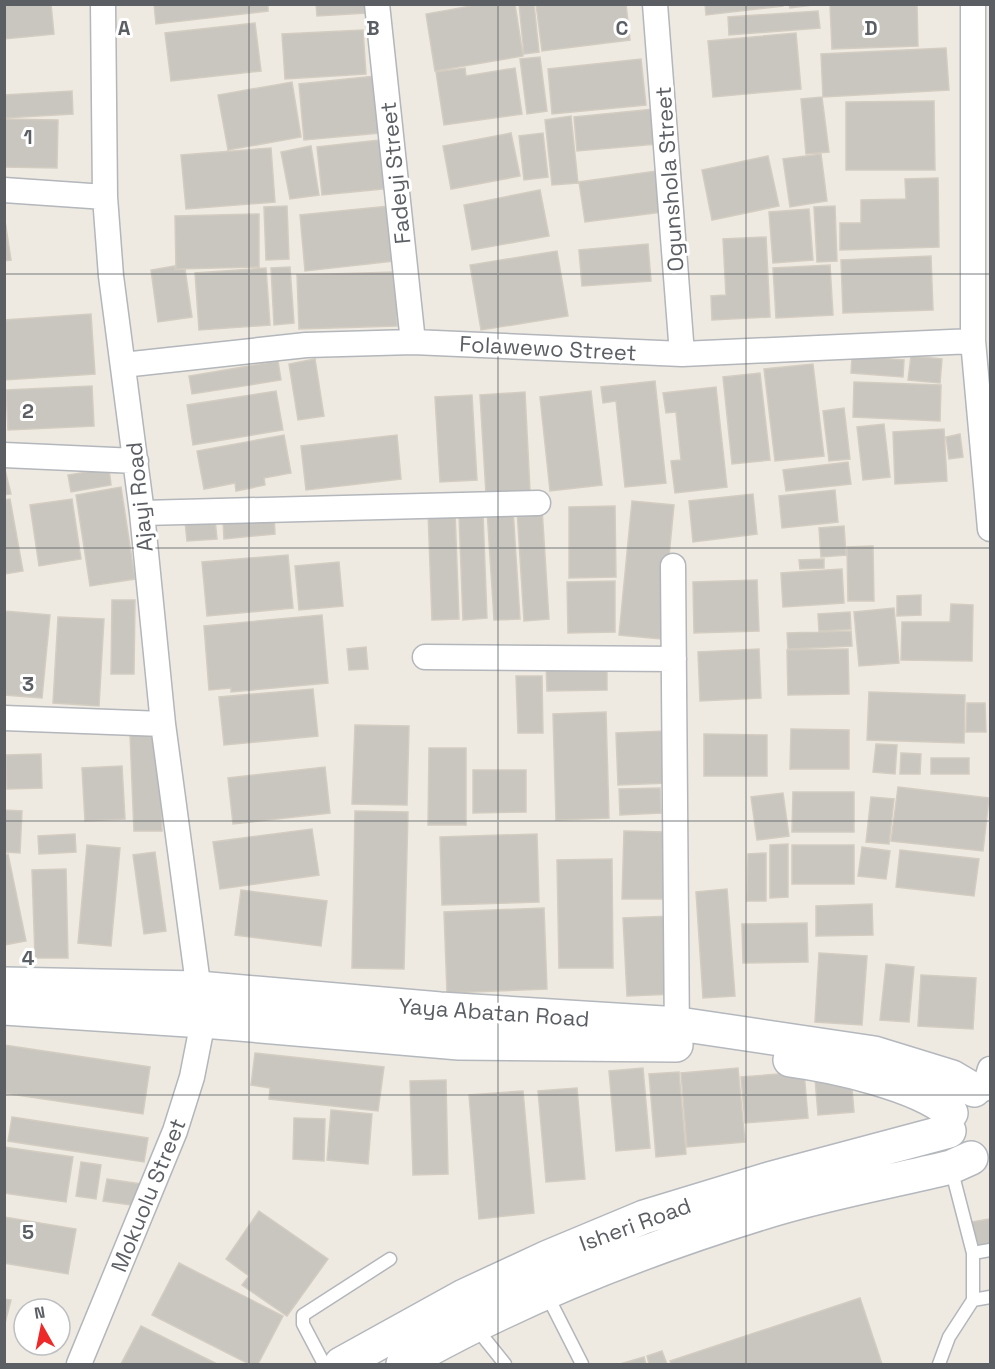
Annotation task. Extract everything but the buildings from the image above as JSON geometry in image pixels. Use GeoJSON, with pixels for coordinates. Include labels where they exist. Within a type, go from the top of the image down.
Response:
{"type":"FeatureCollection","features":[{"type":"Feature","properties":{"kind":"main road","name":"Yaya Abatan Road"},"geometry":{"type":"LineString","coordinates":[[4,984],[198,988],[440,1009],[874,1053],[985,1085]]}},
{"type":"Feature","properties":{"kind":"main road","name":"Yaya Abatan Road"},"geometry":{"type":"LineString","coordinates":[[4,1008],[203,1021],[459,1043],[678,1034],[869,1077],[926,1097],[950,1122]]}},
{"type":"Feature","properties":{"kind":"main road"},"geometry":{"type":"LineString","coordinates":[[971,1162],[960,1152],[950,1122],[960,1099],[985,1085]]}},
{"type":"Feature","properties":{"kind":"main road","name":"Isheri Road"},"geometry":{"type":"LineString","coordinates":[[341,1365],[464,1296],[548,1257],[644,1217],[950,1122]]}},
{"type":"Feature","properties":{"kind":"main road","name":"Isheri Road"},"geometry":{"type":"LineString","coordinates":[[405,1364],[546,1292],[655,1247],[777,1209],[971,1162]]}},
{"type":"Feature","properties":{"kind":"street","name":"Ajayi Road"},"geometry":{"type":"LineString","coordinates":[[102,4],[105,197],[111,276],[136,461],[163,724],[198,988]]}},
{"type":"Feature","properties":{"kind":"street","name":"Fadeyi Street"},"geometry":{"type":"LineString","coordinates":[[377,4],[413,342]]}},
{"type":"Feature","properties":{"kind":"street","name":"Ogunshola Street"},"geometry":{"type":"LineString","coordinates":[[655,4],[682,354]]}},
{"type":"Feature","properties":{"kind":"street"},"geometry":{"type":"LineString","coordinates":[[973,4],[973,340],[990,529]]}},
{"type":"Feature","properties":{"kind":"street"},"geometry":{"type":"LineString","coordinates":[[4,190],[105,197]]}},
{"type":"Feature","properties":{"kind":"street","name":"Folawewo Street"},"geometry":{"type":"LineString","coordinates":[[123,365],[306,345],[413,342],[682,354],[973,340]]}},
{"type":"Feature","properties":{"kind":"street"},"geometry":{"type":"LineString","coordinates":[[4,455],[136,461]]}},
{"type":"Feature","properties":{"kind":"street"},"geometry":{"type":"LineString","coordinates":[[142,513],[538,503]]}},
{"type":"Feature","properties":{"kind":"street"},"geometry":{"type":"LineString","coordinates":[[673,566],[678,1034]]}},
{"type":"Feature","properties":{"kind":"street"},"geometry":{"type":"LineString","coordinates":[[425,657],[674,659]]}},
{"type":"Feature","properties":{"kind":"street"},"geometry":{"type":"LineString","coordinates":[[4,718],[163,724]]}},
{"type":"Feature","properties":{"kind":"street","name":"Mokuolu Street"},"geometry":{"type":"LineString","coordinates":[[79,1365],[175,1131],[192,1077],[203,1021],[198,988]]}},
{"type":"Feature","properties":{"kind":"lane"},"geometry":{"type":"LineString","coordinates":[[939,1365],[949,1337],[974,1300],[971,1162]]}},
{"type":"Feature","properties":{"kind":"lane"},"geometry":{"type":"LineString","coordinates":[[973,1253],[990,1250]]}},
{"type":"Feature","properties":{"kind":"lane"},"geometry":{"type":"LineString","coordinates":[[324,1365],[303,1324],[303,1315],[390,1259]]}},
{"type":"Feature","properties":{"kind":"lane"},"geometry":{"type":"LineString","coordinates":[[546,1292],[582,1365]]}},
{"type":"Feature","properties":{"kind":"lane"},"geometry":{"type":"LineString","coordinates":[[974,1300],[990,1297]]}},
{"type":"Feature","properties":{"kind":"lane"},"geometry":{"type":"LineString","coordinates":[[475,1327],[505,1365]]}}]}
